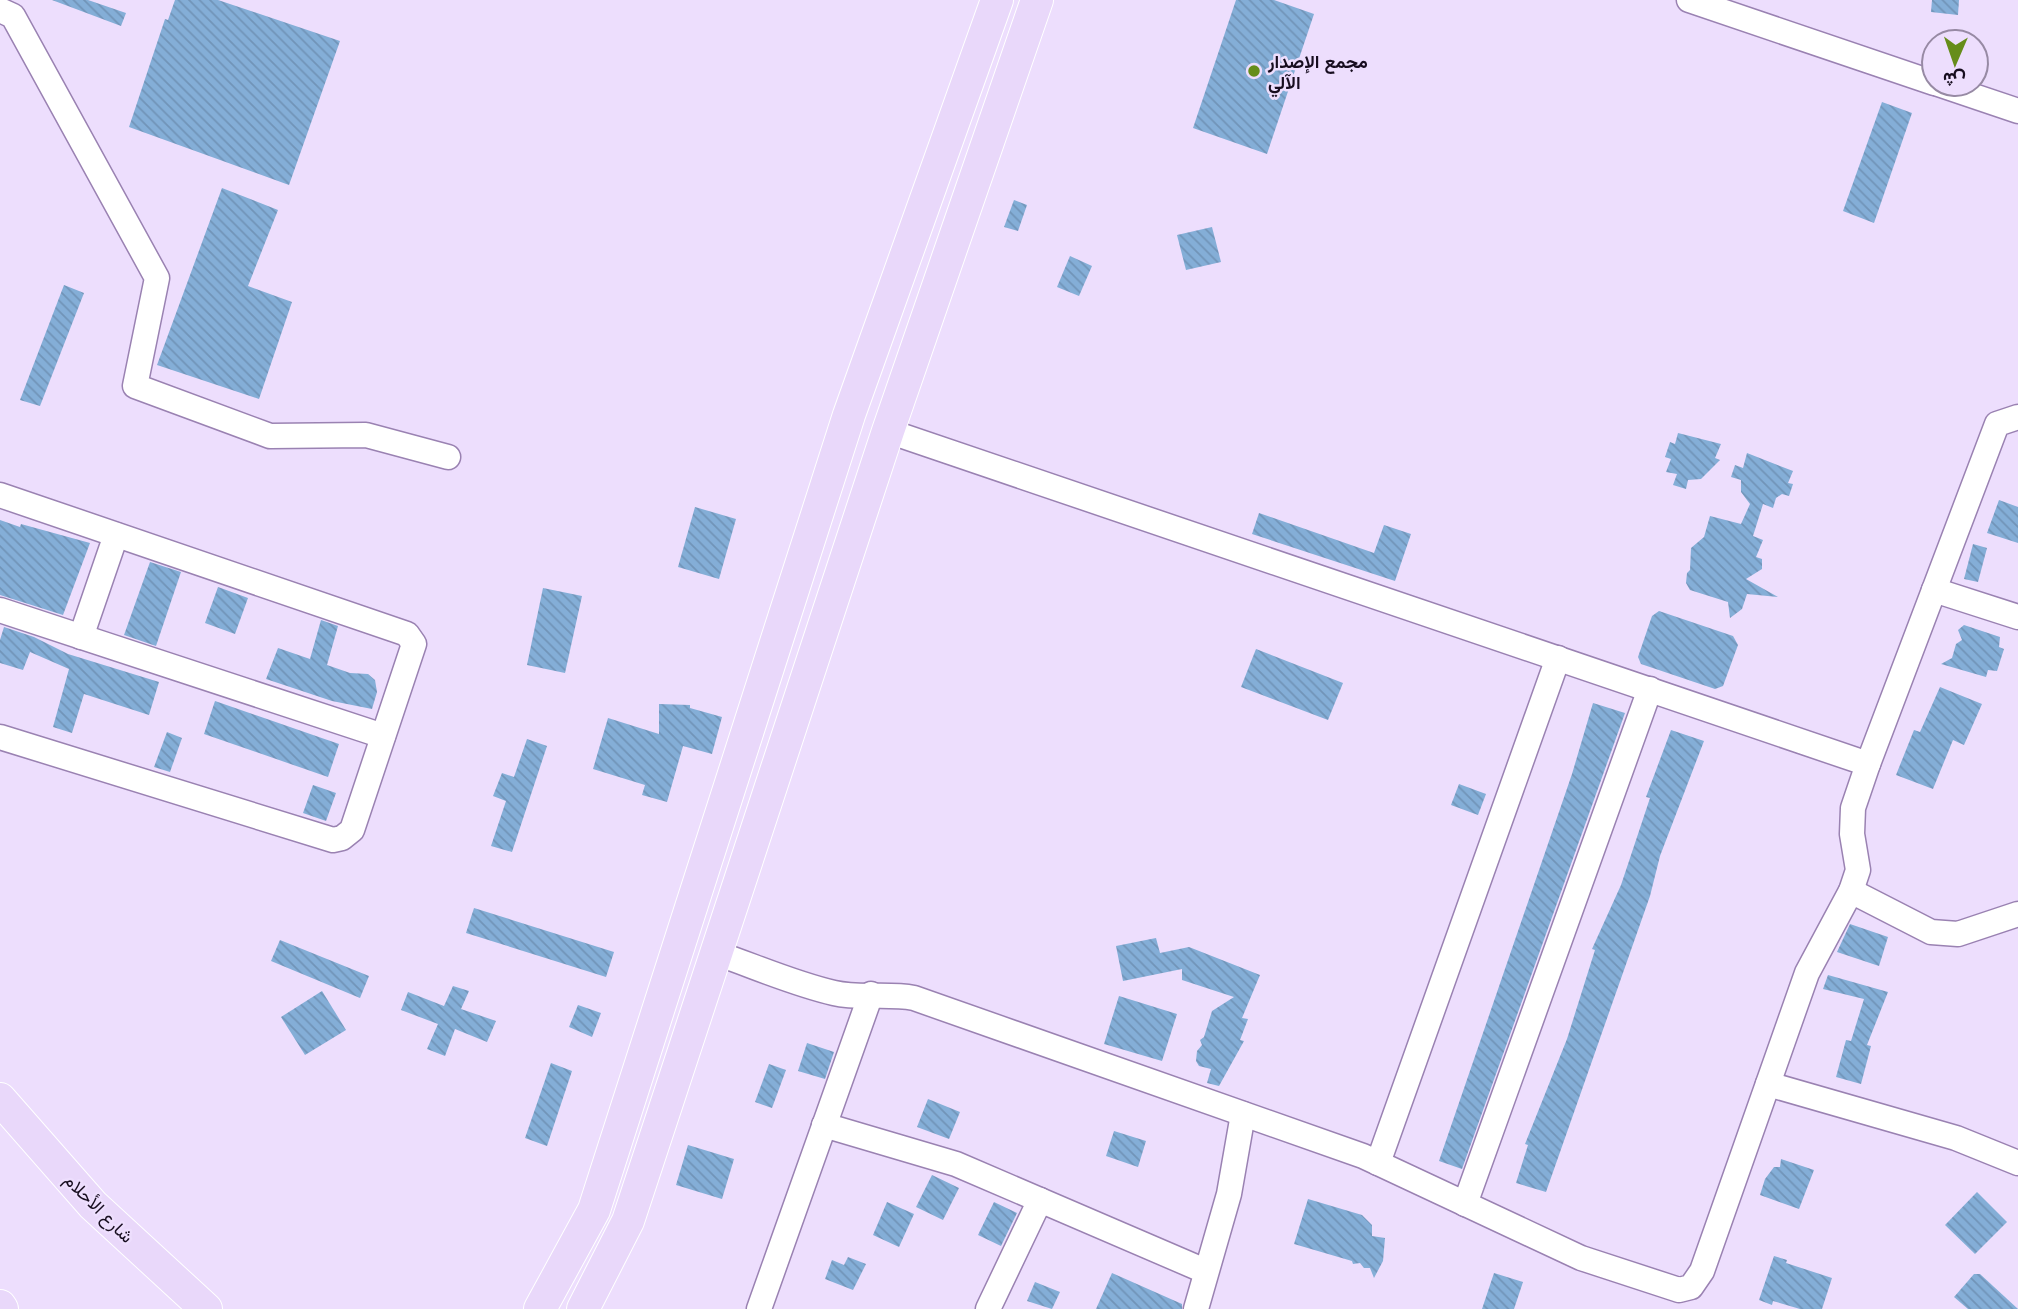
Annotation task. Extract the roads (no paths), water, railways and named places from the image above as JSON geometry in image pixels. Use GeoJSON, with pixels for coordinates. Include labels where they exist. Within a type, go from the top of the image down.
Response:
{"type":"FeatureCollection","features":[{"type":"Feature","properties":{"kind":"main road"},"geometry":{"type":"LineString","coordinates":[[540,1309],[594,1210],[849,415],[997,0]]}},
{"type":"Feature","properties":{"kind":"main road"},"geometry":{"type":"LineString","coordinates":[[583,1309],[628,1222],[888,431],[1037,0]]}},
{"type":"Feature","properties":{"kind":"main road"},"geometry":{"type":"LineString","coordinates":[[849,415],[888,431]]}},
{"type":"Feature","properties":{"kind":"main road"},"geometry":{"type":"LineString","coordinates":[[640,1070],[673,1083]]}},
{"type":"Feature","properties":{"kind":"main road","name":"شارع الأحلام"},"geometry":{"type":"LineString","coordinates":[[0,1099],[93,1206],[206,1309]]}},
{"type":"Feature","properties":{"kind":"street"},"geometry":{"type":"LineString","coordinates":[[1689,0],[1920,78]]}},
{"type":"Feature","properties":{"kind":"street"},"geometry":{"type":"LineString","coordinates":[[0,10],[13,16],[156,278],[135,386],[270,436],[366,435],[448,457]]}},
{"type":"Feature","properties":{"kind":"street"},"geometry":{"type":"LineString","coordinates":[[1980,98],[2018,111]]}},
{"type":"Feature","properties":{"kind":"street"},"geometry":{"type":"LineString","coordinates":[[716,953],[834,993],[889,993],[914,998],[1378,1163],[1581,1258],[1679,1290],[1691,1287],[1702,1271],[1807,973],[1852,891],[1858,870],[1852,834],[1853,807],[1868,764],[1997,424],[2018,417]]}},
{"type":"Feature","properties":{"kind":"street"},"geometry":{"type":"LineString","coordinates":[[888,431],[1868,764]]}},
{"type":"Feature","properties":{"kind":"street"},"geometry":{"type":"LineString","coordinates":[[0,495],[407,634],[414,644],[352,830],[342,838],[333,840],[0,737]]}},
{"type":"Feature","properties":{"kind":"street"},"geometry":{"type":"LineString","coordinates":[[81,637],[116,535]]}},
{"type":"Feature","properties":{"kind":"street"},"geometry":{"type":"LineString","coordinates":[[1934,590],[2018,617]]}},
{"type":"Feature","properties":{"kind":"street"},"geometry":{"type":"LineString","coordinates":[[0,610],[383,736]]}},
{"type":"Feature","properties":{"kind":"street"},"geometry":{"type":"LineString","coordinates":[[1378,1163],[1558,658]]}},
{"type":"Feature","properties":{"kind":"street"},"geometry":{"type":"LineString","coordinates":[[1465,1204],[1650,689]]}},
{"type":"Feature","properties":{"kind":"street"},"geometry":{"type":"LineString","coordinates":[[1852,891],[1931,932],[1958,934],[2018,914]]}},
{"type":"Feature","properties":{"kind":"street"},"geometry":{"type":"LineString","coordinates":[[760,1309],[871,994]]}},
{"type":"Feature","properties":{"kind":"street"},"geometry":{"type":"LineString","coordinates":[[1768,1084],[1956,1138],[2018,1163]]}},
{"type":"Feature","properties":{"kind":"street"},"geometry":{"type":"LineString","coordinates":[[1196,1309],[1229,1194],[1243,1114]]}},
{"type":"Feature","properties":{"kind":"street"},"geometry":{"type":"LineString","coordinates":[[824,1125],[956,1164],[1205,1271]]}},
{"type":"Feature","properties":{"kind":"street"},"geometry":{"type":"LineString","coordinates":[[988,1309],[1040,1200]]}},
{"type":"Feature","properties":{"kind":"place","name":"مجمع الإصدار الآلي"},"geometry":{"type":"Point","coordinates":[1254,71]}}]}
